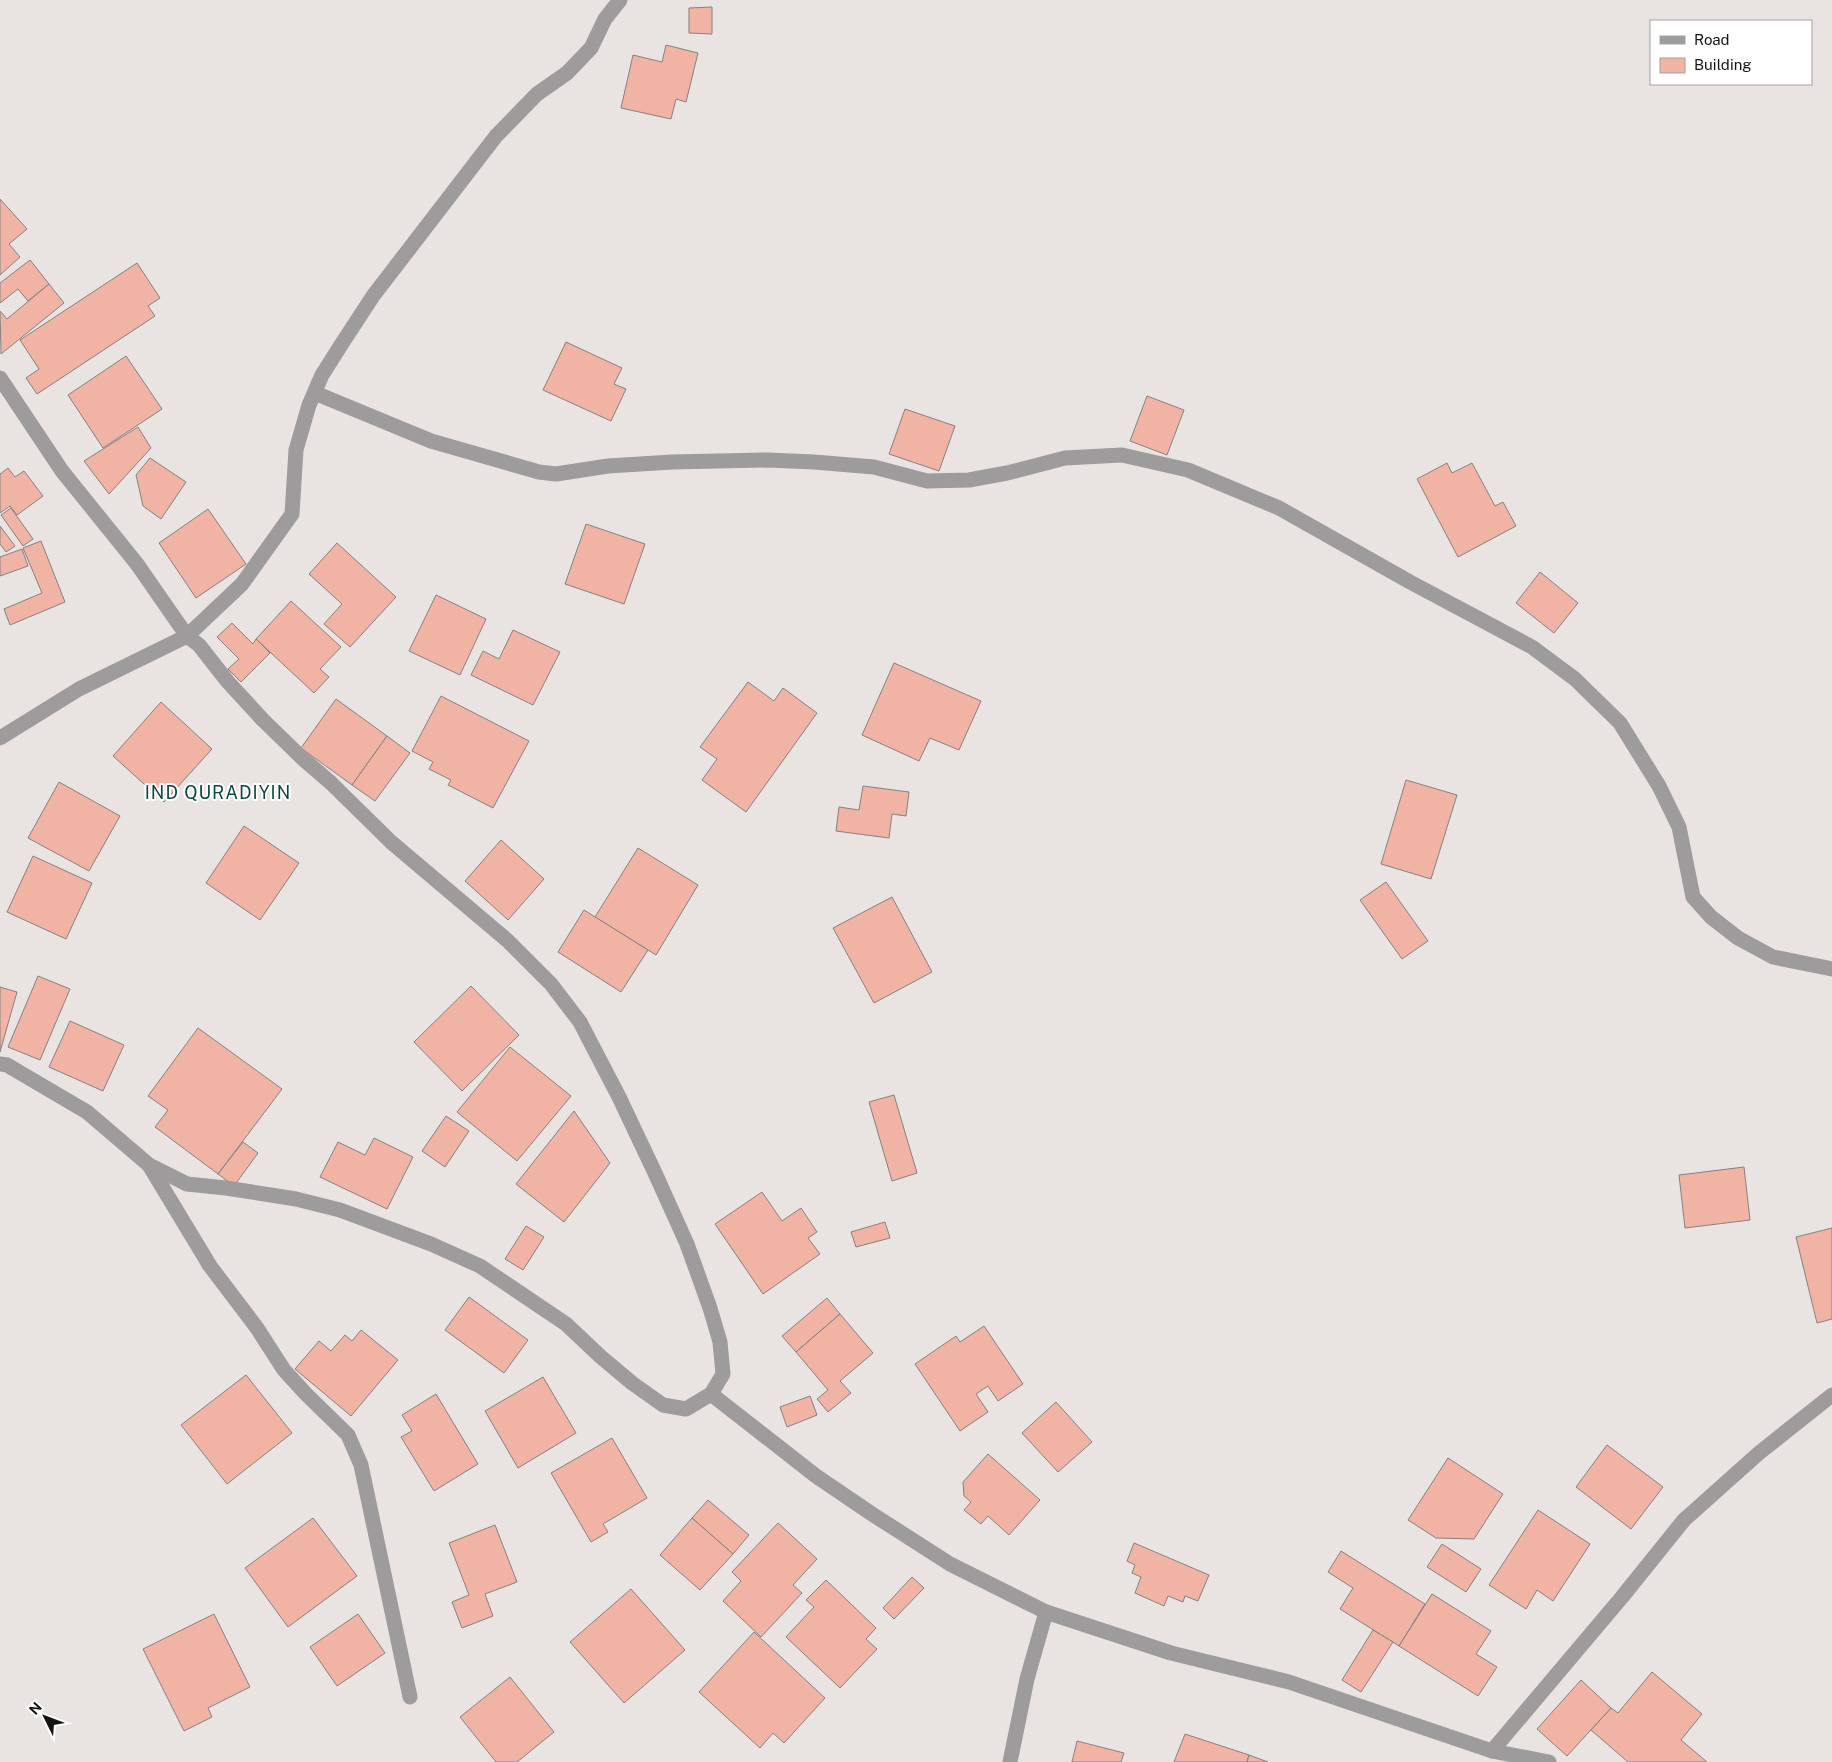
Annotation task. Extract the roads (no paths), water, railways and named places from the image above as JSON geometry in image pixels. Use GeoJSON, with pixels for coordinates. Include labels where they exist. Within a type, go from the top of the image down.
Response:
{"type":"FeatureCollection","features":[{"type":"Feature","properties":{"kind":"street"},"geometry":{"type":"LineString","coordinates":[[0,738],[79,689],[187,636],[242,584],[292,514],[296,450],[309,405],[322,375],[373,296],[496,136],[537,94],[567,73],[591,48],[605,19],[620,0]]}},
{"type":"Feature","properties":{"kind":"street"},"geometry":{"type":"LineString","coordinates":[[0,378],[62,470],[137,564],[187,636],[199,645],[228,682],[263,720],[392,842],[508,941],[551,984],[580,1022],[619,1097],[687,1244],[720,1342],[723,1374],[711,1394],[686,1409],[663,1405],[632,1383],[566,1324],[480,1266],[431,1244],[340,1210],[296,1199],[187,1184],[149,1165],[87,1112],[0,1064]]}},
{"type":"Feature","properties":{"kind":"street"},"geometry":{"type":"LineString","coordinates":[[315,393],[432,441],[539,472],[556,474],[608,466],[672,462],[768,460],[874,467],[927,481],[969,480],[1007,473],[1065,458],[1122,455],[1188,470],[1279,508],[1427,592],[1532,647],[1575,679],[1620,723],[1659,786],[1679,827],[1693,897],[1711,917],[1738,938],[1773,957],[1832,969]]}},
{"type":"Feature","properties":{"kind":"street"},"geometry":{"type":"LineString","coordinates":[[149,1165],[210,1266],[257,1328],[284,1370],[348,1435],[360,1465],[410,1697]]}},
{"type":"Feature","properties":{"kind":"street"},"geometry":{"type":"LineString","coordinates":[[711,1394],[816,1476],[872,1514],[950,1564],[1046,1612],[1172,1653],[1289,1682],[1492,1751],[1549,1762]]}},
{"type":"Feature","properties":{"kind":"street"},"geometry":{"type":"LineString","coordinates":[[1492,1751],[1622,1597],[1684,1520],[1759,1453],[1832,1395]]}},
{"type":"Feature","properties":{"kind":"street"},"geometry":{"type":"LineString","coordinates":[[1010,1762],[1027,1679],[1046,1612]]}},
{"type":"Feature","properties":{"kind":"district","name":"IND QURADIYIN"},"geometry":{"type":"Point","coordinates":[218,792]}}]}
